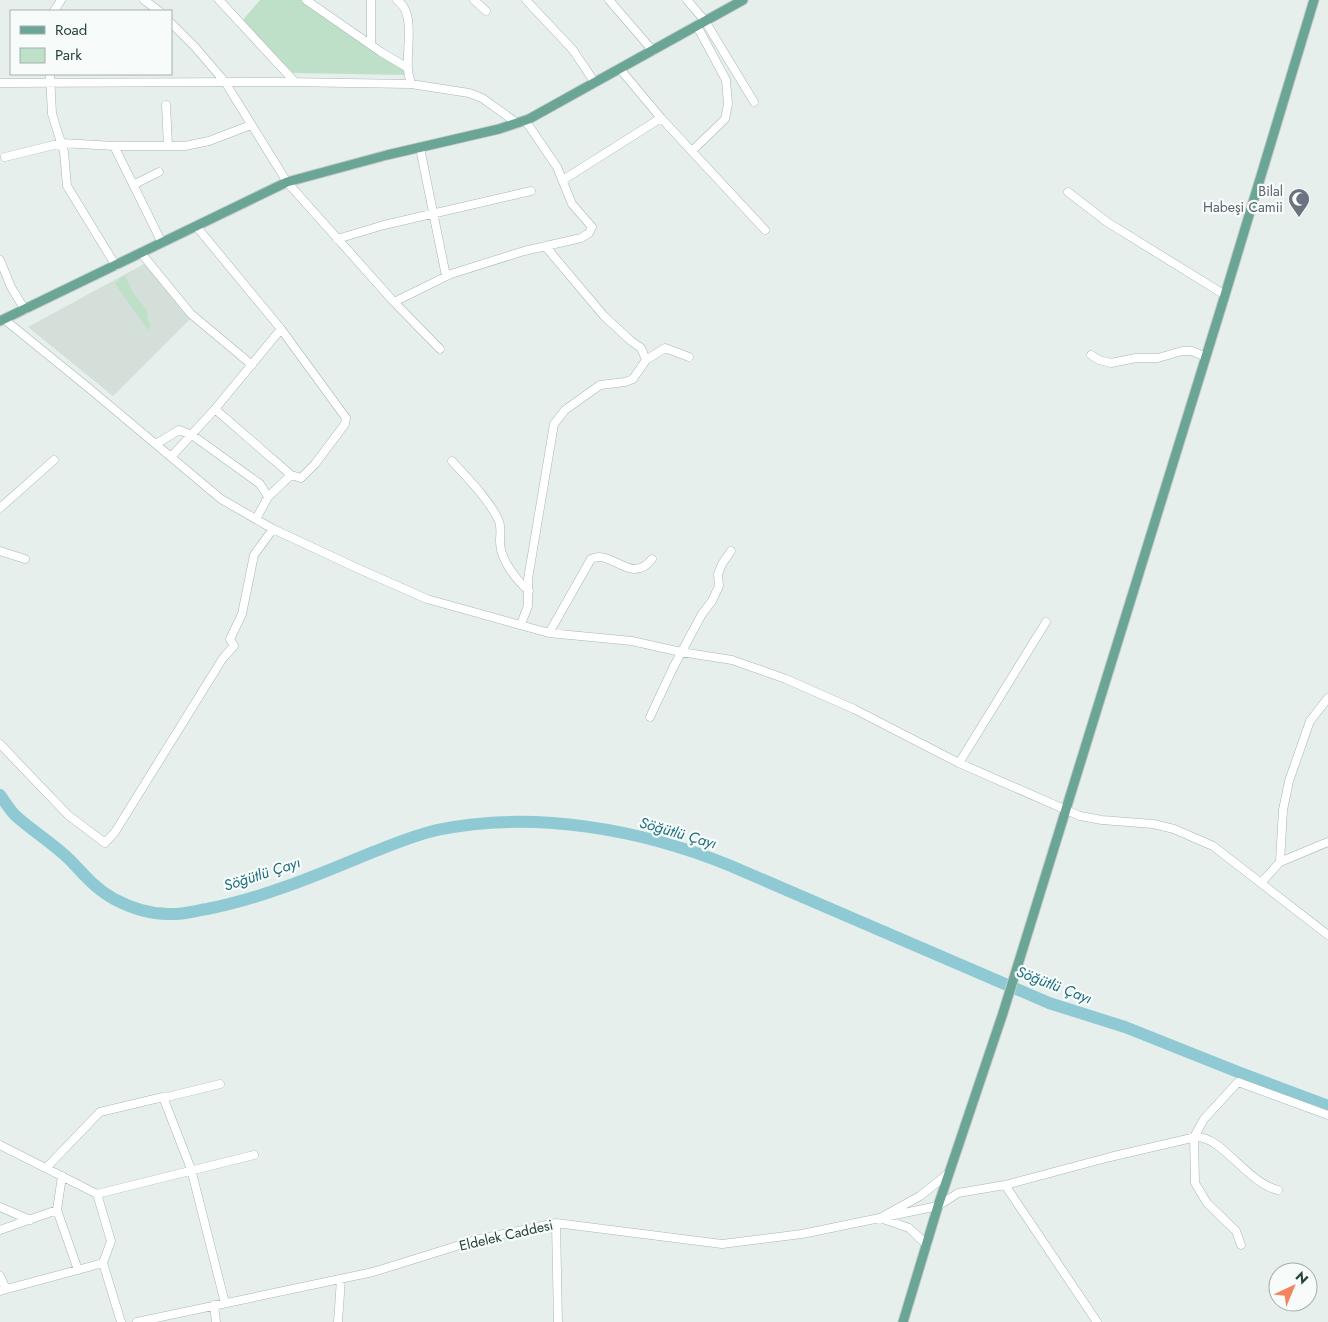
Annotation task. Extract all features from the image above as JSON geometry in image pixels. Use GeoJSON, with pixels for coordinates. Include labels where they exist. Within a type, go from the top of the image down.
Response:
{"type":"FeatureCollection","features":[{"type":"Feature","properties":{"kind":"main road"},"geometry":{"type":"LineString","coordinates":[[2,321],[287,182],[521,122],[596,83],[743,0]]}},
{"type":"Feature","properties":{"kind":"main road"},"geometry":{"type":"LineString","coordinates":[[903,1322],[938,1206],[1003,1013],[1206,357],[1314,0]]}},
{"type":"Feature","properties":{"kind":"street"},"geometry":{"type":"LineString","coordinates":[[144,0],[158,10]]}},
{"type":"Feature","properties":{"kind":"street"},"geometry":{"type":"LineString","coordinates":[[218,0],[296,82]]}},
{"type":"Feature","properties":{"kind":"street"},"geometry":{"type":"LineString","coordinates":[[306,0],[408,68]]}},
{"type":"Feature","properties":{"kind":"street"},"geometry":{"type":"LineString","coordinates":[[371,0],[371,45]]}},
{"type":"Feature","properties":{"kind":"street"},"geometry":{"type":"LineString","coordinates":[[396,0],[402,3],[409,23],[408,68],[411,84]]}},
{"type":"Feature","properties":{"kind":"street"},"geometry":{"type":"LineString","coordinates":[[474,0],[486,11]]}},
{"type":"Feature","properties":{"kind":"street"},"geometry":{"type":"LineString","coordinates":[[526,0],[573,50],[596,83]]}},
{"type":"Feature","properties":{"kind":"street"},"geometry":{"type":"LineString","coordinates":[[609,0],[653,51]]}},
{"type":"Feature","properties":{"kind":"street"},"geometry":{"type":"LineString","coordinates":[[687,0],[754,102]]}},
{"type":"Feature","properties":{"kind":"street"},"geometry":{"type":"LineString","coordinates":[[172,24],[225,82],[287,182],[394,302],[440,349]]}},
{"type":"Feature","properties":{"kind":"street"},"geometry":{"type":"LineString","coordinates":[[692,151],[725,119],[728,104],[726,80],[701,24]]}},
{"type":"Feature","properties":{"kind":"street"},"geometry":{"type":"LineString","coordinates":[[620,69],[661,118],[765,230]]}},
{"type":"Feature","properties":{"kind":"street"},"geometry":{"type":"LineString","coordinates":[[50,75],[52,114],[62,143],[67,186],[116,266]]}},
{"type":"Feature","properties":{"kind":"street"},"geometry":{"type":"LineString","coordinates":[[0,83],[296,82],[411,84],[469,93],[482,98],[521,122],[551,157],[572,204],[592,227],[589,234],[581,238],[545,246],[446,276],[394,302]]}},
{"type":"Feature","properties":{"kind":"street"},"geometry":{"type":"LineString","coordinates":[[166,105],[168,146]]}},
{"type":"Feature","properties":{"kind":"street"},"geometry":{"type":"LineString","coordinates":[[562,180],[661,118]]}},
{"type":"Feature","properties":{"kind":"street"},"geometry":{"type":"LineString","coordinates":[[4,157],[62,143],[114,146],[185,146],[209,142],[251,124]]}},
{"type":"Feature","properties":{"kind":"street"},"geometry":{"type":"LineString","coordinates":[[114,146],[162,243]]}},
{"type":"Feature","properties":{"kind":"street"},"geometry":{"type":"LineString","coordinates":[[420,148],[446,276]]}},
{"type":"Feature","properties":{"kind":"street"},"geometry":{"type":"LineString","coordinates":[[133,184],[159,172]]}},
{"type":"Feature","properties":{"kind":"street"},"geometry":{"type":"LineString","coordinates":[[337,239],[384,225],[530,192]]}},
{"type":"Feature","properties":{"kind":"street"},"geometry":{"type":"LineString","coordinates":[[1068,192],[1107,222],[1225,295]]}},
{"type":"Feature","properties":{"kind":"street"},"geometry":{"type":"LineString","coordinates":[[196,226],[282,329],[346,418],[345,424],[302,478],[292,474],[215,409]]}},
{"type":"Feature","properties":{"kind":"street"},"geometry":{"type":"LineString","coordinates":[[545,246],[604,316],[641,348],[646,360]]}},
{"type":"Feature","properties":{"kind":"street"},"geometry":{"type":"LineString","coordinates":[[141,253],[191,314],[252,366]]}},
{"type":"Feature","properties":{"kind":"street"},"geometry":{"type":"LineString","coordinates":[[0,260],[11,287],[25,310]]}},
{"type":"Feature","properties":{"kind":"street"},"geometry":{"type":"LineString","coordinates":[[2,321],[90,388],[221,499],[273,529],[359,569],[427,599],[549,633],[632,641],[681,652],[732,660],[786,679],[854,708],[958,763],[1080,816],[1102,820],[1153,824],[1174,829],[1213,846],[1328,935]]}},
{"type":"Feature","properties":{"kind":"street"},"geometry":{"type":"LineString","coordinates":[[172,457],[282,329]]}},
{"type":"Feature","properties":{"kind":"street"},"geometry":{"type":"LineString","coordinates":[[520,624],[528,606],[528,579],[554,424],[565,410],[600,385],[625,382],[633,379],[646,360],[665,348],[689,356]]}},
{"type":"Feature","properties":{"kind":"street"},"geometry":{"type":"LineString","coordinates":[[1091,355],[1098,360],[1111,363],[1136,358],[1158,358],[1182,351],[1192,351],[1206,357]]}},
{"type":"Feature","properties":{"kind":"street"},"geometry":{"type":"LineString","coordinates":[[156,444],[179,430],[192,435],[260,484],[268,497]]}},
{"type":"Feature","properties":{"kind":"street"},"geometry":{"type":"LineString","coordinates":[[0,508],[54,460]]}},
{"type":"Feature","properties":{"kind":"street"},"geometry":{"type":"LineString","coordinates":[[452,461],[491,505],[500,521],[501,552],[513,574],[521,585],[529,591]]}},
{"type":"Feature","properties":{"kind":"street"},"geometry":{"type":"LineString","coordinates":[[256,519],[268,497],[292,474]]}},
{"type":"Feature","properties":{"kind":"street"},"geometry":{"type":"LineString","coordinates":[[0,744],[68,815],[105,844],[115,832],[223,658],[234,646],[230,639],[242,614],[254,555],[273,529]]}},
{"type":"Feature","properties":{"kind":"street"},"geometry":{"type":"LineString","coordinates":[[0,551],[25,559]]}},
{"type":"Feature","properties":{"kind":"street"},"geometry":{"type":"LineString","coordinates":[[650,717],[681,652],[702,614],[712,601],[718,586],[718,574],[731,551]]}},
{"type":"Feature","properties":{"kind":"street"},"geometry":{"type":"LineString","coordinates":[[549,633],[591,560],[600,557],[632,569],[644,566],[652,559]]}},
{"type":"Feature","properties":{"kind":"street"},"geometry":{"type":"LineString","coordinates":[[958,763],[1046,622]]}},
{"type":"Feature","properties":{"kind":"street"},"geometry":{"type":"LineString","coordinates":[[1280,862],[1282,810],[1289,781],[1310,721],[1328,698]]}},
{"type":"Feature","properties":{"kind":"street"},"geometry":{"type":"LineString","coordinates":[[1262,883],[1280,862],[1328,842]]}},
{"type":"Feature","properties":{"kind":"street"},"geometry":{"type":"LineString","coordinates":[[1241,1245],[1236,1231],[1206,1202],[1195,1183],[1194,1137],[1204,1119],[1238,1082],[1328,1115]]}},
{"type":"Feature","properties":{"kind":"street"},"geometry":{"type":"LineString","coordinates":[[46,1168],[100,1112],[220,1084]]}},
{"type":"Feature","properties":{"kind":"street"},"geometry":{"type":"LineString","coordinates":[[163,1098],[191,1170],[226,1303]]}},
{"type":"Feature","properties":{"kind":"street"},"geometry":{"type":"LineString","coordinates":[[938,1206],[958,1193],[1005,1185],[1194,1137],[1201,1137],[1218,1145],[1247,1173],[1268,1188],[1278,1190]]}},
{"type":"Feature","properties":{"kind":"street"},"geometry":{"type":"LineString","coordinates":[[0,1146],[97,1194],[254,1155]]}},
{"type":"Feature","properties":{"kind":"street"},"geometry":{"type":"LineString","coordinates":[[880,1218],[920,1196],[950,1173]]}},
{"type":"Feature","properties":{"kind":"street"},"geometry":{"type":"LineString","coordinates":[[62,1176],[57,1210],[78,1270]]}},
{"type":"Feature","properties":{"kind":"street"},"geometry":{"type":"LineString","coordinates":[[1005,1185],[1097,1322]]}},
{"type":"Feature","properties":{"kind":"street"},"geometry":{"type":"LineString","coordinates":[[97,1194],[111,1242],[103,1263],[121,1322]]}},
{"type":"Feature","properties":{"kind":"street","name":"Eldelek Caddesi"},"geometry":{"type":"LineString","coordinates":[[142,1322],[373,1272],[479,1239],[556,1223],[722,1244],[802,1234],[938,1206]]}},
{"type":"Feature","properties":{"kind":"street"},"geometry":{"type":"LineString","coordinates":[[0,1207],[30,1220]]}},
{"type":"Feature","properties":{"kind":"street"},"geometry":{"type":"LineString","coordinates":[[0,1230],[57,1210]]}},
{"type":"Feature","properties":{"kind":"street"},"geometry":{"type":"LineString","coordinates":[[880,1218],[909,1228],[927,1245]]}},
{"type":"Feature","properties":{"kind":"street"},"geometry":{"type":"LineString","coordinates":[[556,1223],[558,1322]]}},
{"type":"Feature","properties":{"kind":"street"},"geometry":{"type":"LineString","coordinates":[[0,1276],[3,1290],[103,1263]]}},
{"type":"Feature","properties":{"kind":"street"},"geometry":{"type":"LineString","coordinates":[[338,1322],[340,1279]]}},
{"type":"Feature","properties":{"kind":"street"},"geometry":{"type":"LineString","coordinates":[[214,1305],[216,1322]]}},
{"type":"Feature","properties":{"kind":"shaded area"},"geometry":{"type":"Polygon","coordinates":[[[144,264],[191,318],[113,396],[28,327],[144,264]]]}},
{"type":"Feature","properties":{"kind":"green space"},"geometry":{"type":"Polygon","coordinates":[[[260,0],[303,0],[407,72],[406,75],[293,73],[242,21],[260,0]]]}},
{"type":"Feature","properties":{"kind":"green space"},"geometry":{"type":"Polygon","coordinates":[[[127,275],[126,277],[133,292],[148,312],[147,318],[151,326],[148,330],[115,284],[120,278],[127,275]]]}},
{"type":"Feature","properties":{"kind":"waterway","name":"Söğütlü Çayı"},"geometry":{"type":"LineString","coordinates":[[0,795],[15,815],[64,854],[102,891],[134,908],[161,914],[188,913],[250,899],[421,834],[437,830],[474,824],[511,822],[549,823],[624,833],[697,853],[731,866],[1049,1003],[1125,1027],[1328,1106]]}},
{"type":"Feature","properties":{"kind":"place","name":"Bilal Habeşi Camii"},"geometry":{"type":"Point","coordinates":[1299,218]}}]}
